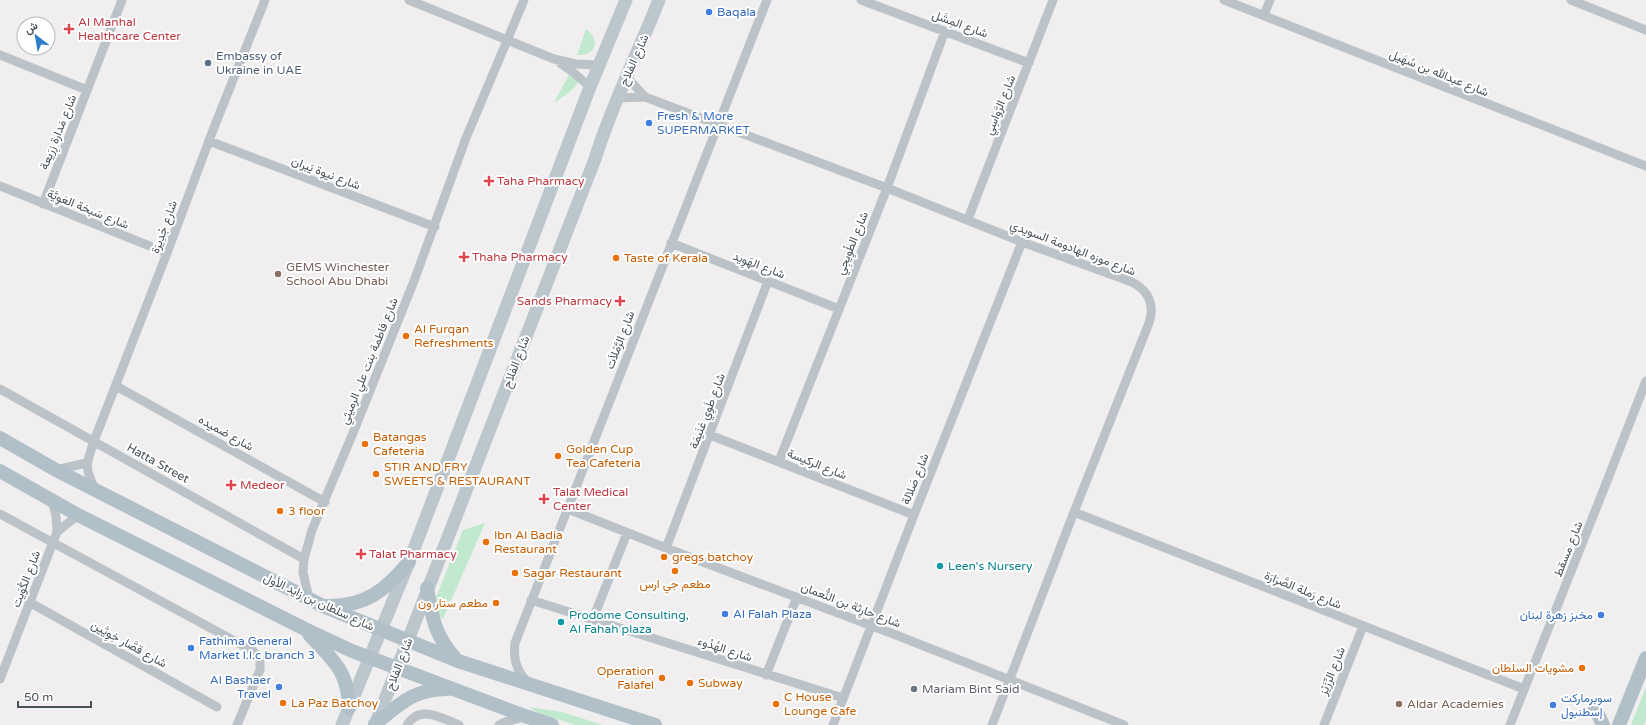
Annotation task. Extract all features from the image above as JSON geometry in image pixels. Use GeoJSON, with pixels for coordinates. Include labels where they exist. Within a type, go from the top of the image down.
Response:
{"type":"FeatureCollection","features":[{"type":"Feature","properties":{"kind":"main road"},"geometry":{"type":"LineString","coordinates":[[342,725],[408,562],[590,87],[626,0]]}},
{"type":"Feature","properties":{"kind":"main road","name":"شارع الفلاح"},"geometry":{"type":"LineString","coordinates":[[375,724],[595,159],[605,126],[626,76],[642,45],[659,0]]}},
{"type":"Feature","properties":{"kind":"main road","name":"شارع سلطان بن زايد الأول"},"geometry":{"type":"LineString","coordinates":[[0,438],[56,470],[323,606],[458,661],[655,725]]}},
{"type":"Feature","properties":{"kind":"main road"},"geometry":{"type":"LineString","coordinates":[[0,471],[78,515],[304,629],[397,668],[552,725]]}},
{"type":"Feature","properties":{"kind":"main road"},"geometry":{"type":"LineString","coordinates":[[323,606],[353,604],[368,599],[394,580],[408,562]]}},
{"type":"Feature","properties":{"kind":"main road"},"geometry":{"type":"LineString","coordinates":[[428,588],[435,629],[445,646],[458,661]]}},
{"type":"Feature","properties":{"kind":"main road"},"geometry":{"type":"LineString","coordinates":[[304,629],[332,658],[340,670],[348,693],[349,708]]}},
{"type":"Feature","properties":{"kind":"main road"},"geometry":{"type":"LineString","coordinates":[[1619,725],[1646,658]]}},
{"type":"Feature","properties":{"kind":"main road"},"geometry":{"type":"LineString","coordinates":[[375,724],[414,694],[437,689],[455,690]]}},
{"type":"Feature","properties":{"kind":"main road"},"geometry":{"type":"LineString","coordinates":[[1595,708],[1603,725]]}},
{"type":"Feature","properties":{"kind":"street","name":"شارع مَدارة زِرَيعة"},"geometry":{"type":"LineString","coordinates":[[43,204],[122,0]]}},
{"type":"Feature","properties":{"kind":"street","name":"شارع جْدِيرَة"},"geometry":{"type":"LineString","coordinates":[[86,463],[209,141],[265,0]]}},
{"type":"Feature","properties":{"kind":"street"},"geometry":{"type":"LineString","coordinates":[[408,0],[554,59],[576,64],[599,65]]}},
{"type":"Feature","properties":{"kind":"street","name":"شارع فاطمة بنت علي الرميثي"},"geometry":{"type":"LineString","coordinates":[[308,599],[303,572],[304,558],[312,530],[325,502],[435,227],[466,138],[524,0]]}},
{"type":"Feature","properties":{"kind":"street","name":"شارع الرَّمْلاَت"},"geometry":{"type":"LineString","coordinates":[[534,686],[526,680],[515,663],[515,644],[767,0]]}},
{"type":"Feature","properties":{"kind":"street","name":"شارع المِشَل"},"geometry":{"type":"LineString","coordinates":[[861,0],[1029,63]]}},
{"type":"Feature","properties":{"kind":"street","name":"شارع الرَّواسِي"},"geometry":{"type":"LineString","coordinates":[[968,219],[1053,0]]}},
{"type":"Feature","properties":{"kind":"street","name":"شارع عبدالله بن سُهَيل"},"geometry":{"type":"LineString","coordinates":[[1224,0],[1500,110],[1646,166]]}},
{"type":"Feature","properties":{"kind":"street"},"geometry":{"type":"LineString","coordinates":[[1264,15],[1270,0]]}},
{"type":"Feature","properties":{"kind":"street"},"geometry":{"type":"LineString","coordinates":[[1571,0],[1646,30]]}},
{"type":"Feature","properties":{"kind":"street","name":"شارع الطْوِيجِي"},"geometry":{"type":"LineString","coordinates":[[779,462],[887,188],[945,31]]}},
{"type":"Feature","properties":{"kind":"street","name":"شارع مَدارة زِرَيعة"},"geometry":{"type":"LineString","coordinates":[[0,55],[87,90]]}},
{"type":"Feature","properties":{"kind":"street"},"geometry":{"type":"LineString","coordinates":[[554,59],[573,72],[590,87]]}},
{"type":"Feature","properties":{"kind":"street","name":"شارع موزه الهادومة السويدي"},"geometry":{"type":"LineString","coordinates":[[626,76],[645,97]]}},
{"type":"Feature","properties":{"kind":"street","name":"شارع موزه الهادومة السويدي"},"geometry":{"type":"LineString","coordinates":[[617,98],[645,97],[968,219],[1022,242],[1132,282],[1146,292],[1152,307],[1149,324],[1074,512],[992,725]]}},
{"type":"Feature","properties":{"kind":"street","name":"شارع نيوة يَبران"},"geometry":{"type":"LineString","coordinates":[[209,141],[435,227]]}},
{"type":"Feature","properties":{"kind":"street","name":"شارع سَبخة العَوِيَّة"},"geometry":{"type":"LineString","coordinates":[[0,186],[167,253]]}},
{"type":"Feature","properties":{"kind":"street","name":"شارع صَلالة"},"geometry":{"type":"LineString","coordinates":[[833,725],[1022,242]]}},
{"type":"Feature","properties":{"kind":"street","name":"شارع الهَوِيد"},"geometry":{"type":"LineString","coordinates":[[671,243],[839,309]]}},
{"type":"Feature","properties":{"kind":"street","name":"شارع طَوِي غنَيمَة"},"geometry":{"type":"LineString","coordinates":[[666,548],[768,281]]}},
{"type":"Feature","properties":{"kind":"street","name":"شارع مسقط"},"geometry":{"type":"LineString","coordinates":[[1510,725],[1610,476],[1646,380]]}},
{"type":"Feature","properties":{"kind":"street","name":"شارع ضميده"},"geometry":{"type":"LineString","coordinates":[[116,386],[325,502]]}},
{"type":"Feature","properties":{"kind":"street","name":"Hatta Street"},"geometry":{"type":"LineString","coordinates":[[0,389],[304,558]]}},
{"type":"Feature","properties":{"kind":"street","name":"شارع الركيسة"},"geometry":{"type":"LineString","coordinates":[[710,436],[914,515]]}},
{"type":"Feature","properties":{"kind":"street"},"geometry":{"type":"LineString","coordinates":[[56,470],[86,463],[88,475],[95,490]]}},
{"type":"Feature","properties":{"kind":"street","name":"شارع الكُوَيت"},"geometry":{"type":"LineString","coordinates":[[0,679],[56,532],[56,516],[52,500]]}},
{"type":"Feature","properties":{"kind":"street","name":"شارع حارِثة بن النُّعمان"},"geometry":{"type":"LineString","coordinates":[[568,509],[626,533],[872,625],[1124,725]]}},
{"type":"Feature","properties":{"kind":"street","name":"شارع رَملة الصَّرَارَة"},"geometry":{"type":"LineString","coordinates":[[1074,512],[1524,689]]}},
{"type":"Feature","properties":{"kind":"street"},"geometry":{"type":"LineString","coordinates":[[0,514],[249,648],[257,654],[260,659],[260,670],[237,725]]}},
{"type":"Feature","properties":{"kind":"street"},"geometry":{"type":"LineString","coordinates":[[56,532],[78,515]]}},
{"type":"Feature","properties":{"kind":"street"},"geometry":{"type":"LineString","coordinates":[[594,619],[626,533]]}},
{"type":"Feature","properties":{"kind":"street"},"geometry":{"type":"LineString","coordinates":[[766,674],[797,597]]}},
{"type":"Feature","properties":{"kind":"street","name":"شارع الهُدُوء"},"geometry":{"type":"LineString","coordinates":[[531,600],[843,698]]}},
{"type":"Feature","properties":{"kind":"street","name":"شارع قصَّار خِوِيَّين"},"geometry":{"type":"LineString","coordinates":[[29,602],[217,707]]}},
{"type":"Feature","properties":{"kind":"street","name":"شارع الرِّزَيْز"},"geometry":{"type":"LineString","coordinates":[[1324,725],[1363,626]]}},
{"type":"Feature","properties":{"kind":"street"},"geometry":{"type":"LineString","coordinates":[[407,725],[411,719],[423,713],[430,713],[459,725]]}},
{"type":"Feature","properties":{"kind":"street"},"geometry":{"type":"LineString","coordinates":[[499,725],[525,716]]}},
{"type":"Feature","properties":{"kind":"green space"},"geometry":{"type":"Polygon","coordinates":[[[586,29],[594,38],[594,47],[588,53],[577,55],[586,29]]]}},
{"type":"Feature","properties":{"kind":"green space"},"geometry":{"type":"Polygon","coordinates":[[[571,71],[581,78],[572,90],[554,103],[571,71]]]}},
{"type":"Feature","properties":{"kind":"green space"},"geometry":{"type":"Polygon","coordinates":[[[485,523],[443,619],[437,614],[433,605],[463,530],[485,523]]]}},
{"type":"Feature","properties":{"kind":"green space"},"geometry":{"type":"Polygon","coordinates":[[[1646,687],[1646,721],[1644,725],[1631,725],[1646,687]]]}},
{"type":"Feature","properties":{"kind":"green space"},"geometry":{"type":"Polygon","coordinates":[[[529,707],[562,712],[603,725],[575,725],[538,713],[529,707]]]}},
{"type":"Feature","properties":{"kind":"place","name":"Baqala"},"geometry":{"type":"Point","coordinates":[709,12]}},
{"type":"Feature","properties":{"kind":"place","name":"Al Manhal Healthcare Center"},"geometry":{"type":"Point","coordinates":[69,29]}},
{"type":"Feature","properties":{"kind":"place","name":"Embassy of Ukraine in UAE"},"geometry":{"type":"Point","coordinates":[208,63]}},
{"type":"Feature","properties":{"kind":"place","name":"Fresh & More SUPERMARKET"},"geometry":{"type":"Point","coordinates":[649,123]}},
{"type":"Feature","properties":{"kind":"place","name":"Taha Pharmacy"},"geometry":{"type":"Point","coordinates":[489,181]}},
{"type":"Feature","properties":{"kind":"place","name":"Thaha Pharmacy"},"geometry":{"type":"Point","coordinates":[464,257]}},
{"type":"Feature","properties":{"kind":"place","name":"Taste of Kerala"},"geometry":{"type":"Point","coordinates":[616,258]}},
{"type":"Feature","properties":{"kind":"place","name":"GEMS Winchester School Abu Dhabi"},"geometry":{"type":"Point","coordinates":[278,274]}},
{"type":"Feature","properties":{"kind":"place","name":"Sands Pharmacy"},"geometry":{"type":"Point","coordinates":[620,301]}},
{"type":"Feature","properties":{"kind":"place","name":"Al Furqan Refreshments"},"geometry":{"type":"Point","coordinates":[406,336]}},
{"type":"Feature","properties":{"kind":"place","name":"Batangas Cafeteria"},"geometry":{"type":"Point","coordinates":[365,444]}},
{"type":"Feature","properties":{"kind":"place","name":"Golden Cup Tea Cafeteria"},"geometry":{"type":"Point","coordinates":[558,456]}},
{"type":"Feature","properties":{"kind":"place","name":"STIR AND FRY SWEETS & RESTAURANT"},"geometry":{"type":"Point","coordinates":[376,474]}},
{"type":"Feature","properties":{"kind":"place","name":"Medeor"},"geometry":{"type":"Point","coordinates":[231,485]}},
{"type":"Feature","properties":{"kind":"place","name":"Talat Medical Center"},"geometry":{"type":"Point","coordinates":[544,499]}},
{"type":"Feature","properties":{"kind":"place","name":"3 floor"},"geometry":{"type":"Point","coordinates":[280,511]}},
{"type":"Feature","properties":{"kind":"place","name":"Ibn Al Badia Restaurant"},"geometry":{"type":"Point","coordinates":[486,542]}},
{"type":"Feature","properties":{"kind":"place","name":"Talat Pharmacy"},"geometry":{"type":"Point","coordinates":[361,554]}},
{"type":"Feature","properties":{"kind":"place","name":"gregs batchoy"},"geometry":{"type":"Point","coordinates":[664,557]}},
{"type":"Feature","properties":{"kind":"place","name":"Leen's Nursery"},"geometry":{"type":"Point","coordinates":[940,566]}},
{"type":"Feature","properties":{"kind":"place","name":"مطعم جي ارس"},"geometry":{"type":"Point","coordinates":[675,571]}},
{"type":"Feature","properties":{"kind":"place","name":"Sagar Restaurant"},"geometry":{"type":"Point","coordinates":[515,573]}},
{"type":"Feature","properties":{"kind":"place","name":"مطعم ستار ون"},"geometry":{"type":"Point","coordinates":[496,603]}},
{"type":"Feature","properties":{"kind":"place","name":"Al Falah Plaza"},"geometry":{"type":"Point","coordinates":[725,614]}},
{"type":"Feature","properties":{"kind":"place","name":"مخبز زهرة لبنان"},"geometry":{"type":"Point","coordinates":[1601,615]}},
{"type":"Feature","properties":{"kind":"place","name":"Prodome Consulting, Al Fahah plaza"},"geometry":{"type":"Point","coordinates":[561,622]}},
{"type":"Feature","properties":{"kind":"place","name":"Fathima General Market l.l.c branch 3"},"geometry":{"type":"Point","coordinates":[191,648]}},
{"type":"Feature","properties":{"kind":"place","name":"مشويات السلطان"},"geometry":{"type":"Point","coordinates":[1582,668]}},
{"type":"Feature","properties":{"kind":"place","name":"Operation Falafel"},"geometry":{"type":"Point","coordinates":[662,678]}},
{"type":"Feature","properties":{"kind":"place","name":"Subway"},"geometry":{"type":"Point","coordinates":[690,683]}},
{"type":"Feature","properties":{"kind":"place","name":"Al Bashaer Travel"},"geometry":{"type":"Point","coordinates":[279,687]}},
{"type":"Feature","properties":{"kind":"place","name":"Mariam Bint Said"},"geometry":{"type":"Point","coordinates":[914,689]}},
{"type":"Feature","properties":{"kind":"place","name":"La Paz Batchoy"},"geometry":{"type":"Point","coordinates":[283,703]}},
{"type":"Feature","properties":{"kind":"place","name":"C House Lounge Cafe"},"geometry":{"type":"Point","coordinates":[776,704]}},
{"type":"Feature","properties":{"kind":"place","name":"Aldar Academies"},"geometry":{"type":"Point","coordinates":[1399,704]}},
{"type":"Feature","properties":{"kind":"place","name":"سوبرماركت إسطنبول"},"geometry":{"type":"Point","coordinates":[1553,705]}}]}
